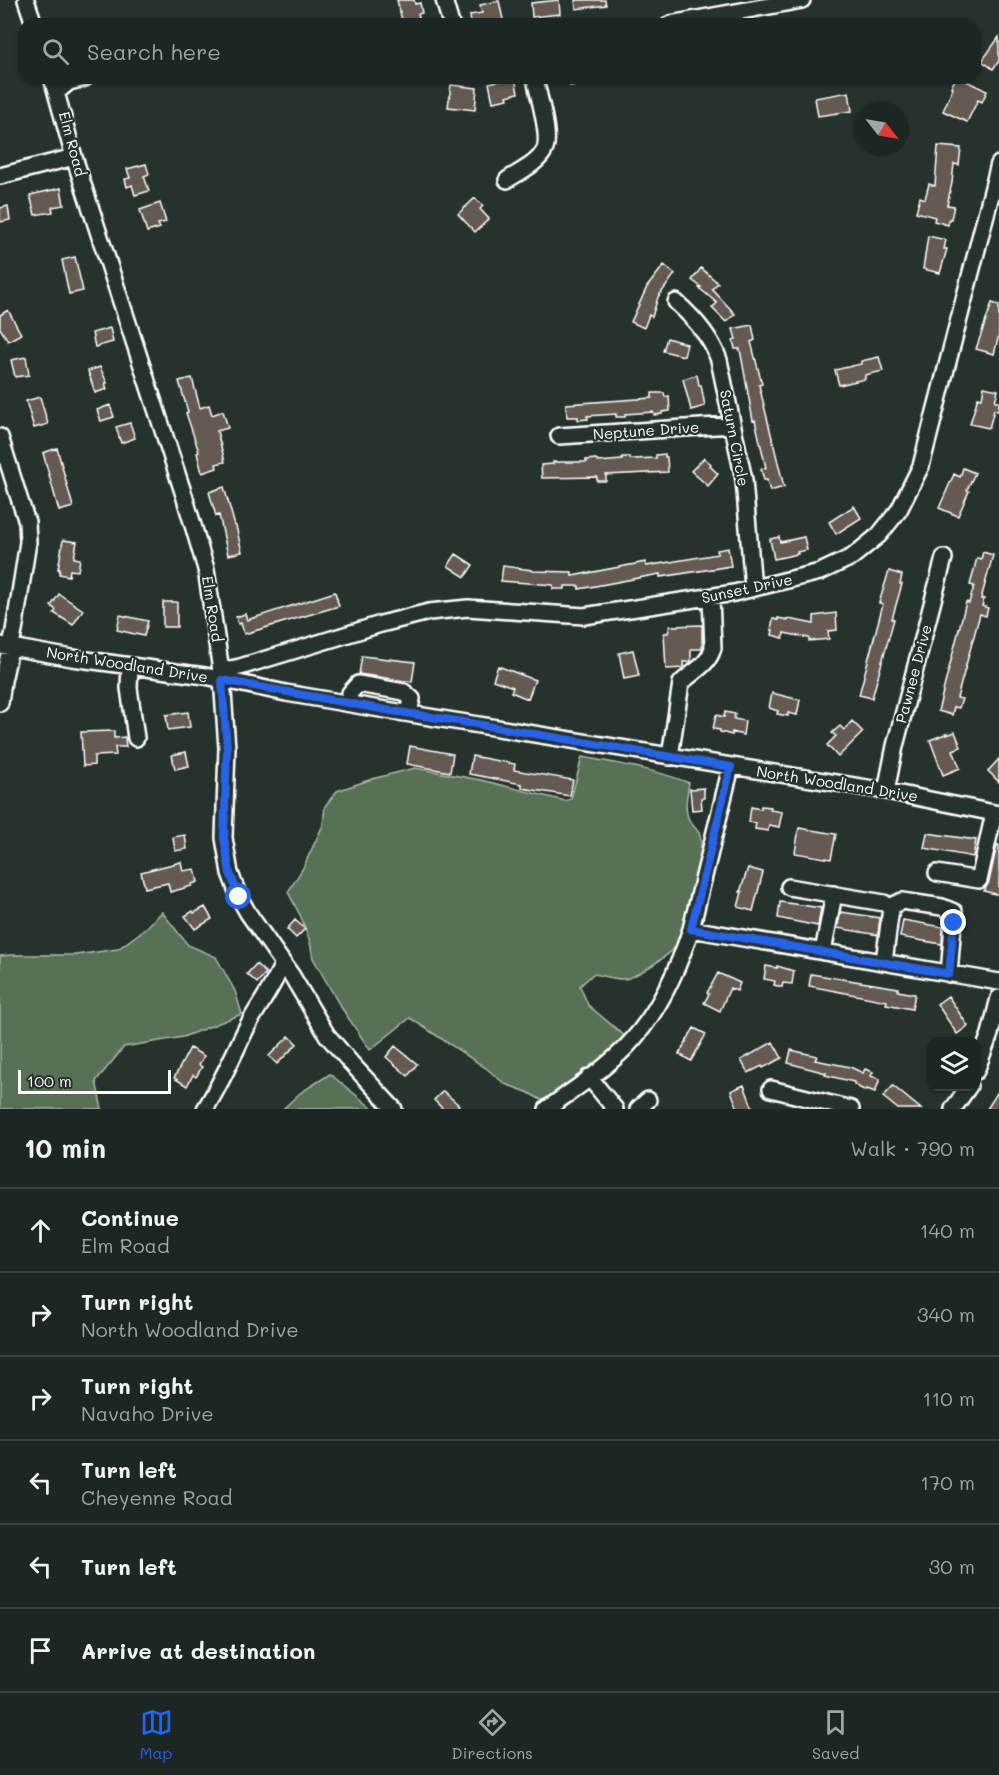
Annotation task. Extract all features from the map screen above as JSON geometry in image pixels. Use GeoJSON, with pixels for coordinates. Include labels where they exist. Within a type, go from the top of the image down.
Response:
{"type":"FeatureCollection","features":[{"type":"Feature","properties":{"kind":"street"},"geometry":{"type":"LineString","coordinates":[[26,0],[32,18]]}},
{"type":"Feature","properties":{"kind":"street"},"geometry":{"type":"LineString","coordinates":[[444,0],[450,18]]}},
{"type":"Feature","properties":{"kind":"street"},"geometry":{"type":"LineString","coordinates":[[703,18],[802,0]]}},
{"type":"Feature","properties":{"kind":"street"},"geometry":{"type":"LineString","coordinates":[[507,180],[540,156],[547,145],[546,128],[536,84]]}},
{"type":"Feature","properties":{"kind":"street","name":"Elm Road"},"geometry":{"type":"LineString","coordinates":[[55,85],[74,157],[206,569],[221,675],[227,748],[224,838],[226,855],[239,897],[292,976],[327,1035],[394,1109]]}},
{"type":"Feature","properties":{"kind":"street"},"geometry":{"type":"LineString","coordinates":[[0,176],[74,157]]}},
{"type":"Feature","properties":{"kind":"street","name":"Sunset Drive"},"geometry":{"type":"LineString","coordinates":[[221,675],[240,667],[381,624],[429,612],[468,608],[584,616],[711,597],[753,588],[820,572],[852,557],[890,523],[921,466],[999,164]]}},
{"type":"Feature","properties":{"kind":"street","name":"Saturn Circle"},"geometry":{"type":"LineString","coordinates":[[676,302],[701,329],[716,351],[744,480],[753,588]]}},
{"type":"Feature","properties":{"kind":"street","name":"Neptune Drive"},"geometry":{"type":"LineString","coordinates":[[559,436],[732,424]]}},
{"type":"Feature","properties":{"kind":"street"},"geometry":{"type":"LineString","coordinates":[[0,437],[25,512],[28,532],[27,552],[5,645],[0,703]]}},
{"type":"Feature","properties":{"kind":"street","name":"Pawnee Drive"},"geometry":{"type":"LineString","coordinates":[[886,791],[895,746],[944,558]]}},
{"type":"Feature","properties":{"kind":"street"},"geometry":{"type":"LineString","coordinates":[[670,757],[681,683],[702,667],[713,648],[711,597]]}},
{"type":"Feature","properties":{"kind":"street","name":"North Woodland Drive"},"geometry":{"type":"LineString","coordinates":[[5,645],[130,666],[205,676],[221,675],[349,704],[886,791],[996,814]]}},
{"type":"Feature","properties":{"kind":"street"},"geometry":{"type":"LineString","coordinates":[[130,666],[129,688],[136,738]]}},
{"type":"Feature","properties":{"kind":"street"},"geometry":{"type":"LineString","coordinates":[[349,704],[350,693],[358,684],[404,692],[412,699],[409,713]]}},
{"type":"Feature","properties":{"kind":"street"},"geometry":{"type":"LineString","coordinates":[[386,710],[390,690]]}},
{"type":"Feature","properties":{"kind":"street"},"geometry":{"type":"LineString","coordinates":[[547,1109],[629,1044],[648,1018],[672,977],[691,929],[731,767]]}},
{"type":"Feature","properties":{"kind":"street"},"geometry":{"type":"LineString","coordinates":[[937,873],[979,880],[996,814]]}},
{"type":"Feature","properties":{"kind":"street"},"geometry":{"type":"LineString","coordinates":[[789,887],[884,903],[890,907]]}},
{"type":"Feature","properties":{"kind":"street"},"geometry":{"type":"LineString","coordinates":[[824,952],[834,894]]}},
{"type":"Feature","properties":{"kind":"street"},"geometry":{"type":"LineString","coordinates":[[890,907],[902,901],[942,907],[954,912],[949,974]]}},
{"type":"Feature","properties":{"kind":"street"},"geometry":{"type":"LineString","coordinates":[[884,962],[890,907]]}},
{"type":"Feature","properties":{"kind":"street"},"geometry":{"type":"LineString","coordinates":[[691,929],[999,982]]}},
{"type":"Feature","properties":{"kind":"street"},"geometry":{"type":"LineString","coordinates":[[205,1109],[283,963]]}},
{"type":"Feature","properties":{"kind":"street"},"geometry":{"type":"LineString","coordinates":[[981,1058],[999,998]]}},
{"type":"Feature","properties":{"kind":"street"},"geometry":{"type":"LineString","coordinates":[[589,1077],[615,1109]]}},
{"type":"Feature","properties":{"kind":"street"},"geometry":{"type":"LineString","coordinates":[[771,1089],[851,1109]]}},
{"type":"Feature","properties":{"kind":"street"},"geometry":{"type":"LineString","coordinates":[[953,1109],[966,1091]]}},
{"type":"Feature","properties":{"kind":"green space"},"geometry":{"type":"Polygon","coordinates":[[[582,757],[650,770],[689,783],[687,814],[701,838],[701,852],[693,897],[684,927],[674,948],[651,966],[629,978],[617,979],[593,974],[580,986],[588,1005],[627,1038],[547,1103],[505,1084],[486,1068],[410,1018],[370,1050],[339,1004],[313,958],[301,917],[288,892],[303,868],[323,825],[325,806],[337,791],[415,768],[481,780],[565,801],[571,799],[582,757]]]}},
{"type":"Feature","properties":{"kind":"green space"},"geometry":{"type":"Polygon","coordinates":[[[162,912],[188,945],[216,957],[235,991],[242,1014],[183,1037],[124,1047],[96,1081],[102,1109],[0,1109],[0,956],[76,955],[118,949],[145,929],[162,912]]]}},
{"type":"Feature","properties":{"kind":"green space"},"geometry":{"type":"Polygon","coordinates":[[[330,1074],[373,1109],[283,1109],[300,1093],[330,1074]]]}},
{"type":"Feature","properties":{"kind":"building"},"geometry":{"type":"Polygon","coordinates":[[[397,0],[414,0],[415,4],[420,3],[422,13],[418,14],[419,18],[402,18],[397,0]]]}},
{"type":"Feature","properties":{"kind":"building"},"geometry":{"type":"Polygon","coordinates":[[[559,0],[560,14],[532,17],[531,3],[559,0]]]}},
{"type":"Feature","properties":{"kind":"building"},"geometry":{"type":"Polygon","coordinates":[[[575,0],[605,0],[606,5],[576,9],[575,0]]]}},
{"type":"Feature","properties":{"kind":"building"},"geometry":{"type":"Polygon","coordinates":[[[499,1],[503,18],[470,18],[470,15],[482,13],[480,5],[499,1]]]}},
{"type":"Feature","properties":{"kind":"building"},"geometry":{"type":"Polygon","coordinates":[[[999,37],[999,61],[993,69],[982,61],[999,37]]]}},
{"type":"Feature","properties":{"kind":"building"},"geometry":{"type":"Polygon","coordinates":[[[489,84],[516,84],[518,93],[507,96],[508,99],[493,102],[489,84]]]}},
{"type":"Feature","properties":{"kind":"building"},"geometry":{"type":"Polygon","coordinates":[[[953,84],[972,84],[987,91],[982,102],[978,100],[967,122],[943,111],[953,88],[951,87],[953,84]]]}},
{"type":"Feature","properties":{"kind":"building"},"geometry":{"type":"Polygon","coordinates":[[[451,85],[477,88],[475,110],[448,107],[451,85]]]}},
{"type":"Feature","properties":{"kind":"building"},"geometry":{"type":"Polygon","coordinates":[[[849,92],[852,111],[818,116],[815,98],[849,92]]]}},
{"type":"Feature","properties":{"kind":"building"},"geometry":{"type":"Polygon","coordinates":[[[938,146],[961,148],[959,165],[954,164],[947,205],[954,206],[948,225],[934,221],[935,217],[916,212],[920,197],[925,199],[929,184],[935,186],[938,146]]]}},
{"type":"Feature","properties":{"kind":"building"},"geometry":{"type":"Polygon","coordinates":[[[146,164],[149,174],[144,176],[149,191],[135,195],[132,185],[127,187],[125,179],[130,178],[127,169],[146,164]]]}},
{"type":"Feature","properties":{"kind":"building"},"geometry":{"type":"Polygon","coordinates":[[[61,188],[64,205],[52,207],[53,212],[35,215],[30,195],[61,188]]]}},
{"type":"Feature","properties":{"kind":"building"},"geometry":{"type":"Polygon","coordinates":[[[475,198],[483,206],[480,209],[489,219],[475,232],[458,214],[475,198]]]}},
{"type":"Feature","properties":{"kind":"building"},"geometry":{"type":"Polygon","coordinates":[[[160,203],[166,222],[158,224],[160,228],[147,232],[140,210],[160,203]]]}},
{"type":"Feature","properties":{"kind":"building"},"geometry":{"type":"Polygon","coordinates":[[[8,206],[10,220],[0,222],[0,208],[8,206]]]}},
{"type":"Feature","properties":{"kind":"building"},"geometry":{"type":"Polygon","coordinates":[[[928,236],[946,240],[944,249],[947,249],[940,273],[923,269],[928,236]]]}},
{"type":"Feature","properties":{"kind":"building"},"geometry":{"type":"Polygon","coordinates":[[[75,257],[83,291],[69,294],[62,260],[75,257]]]}},
{"type":"Feature","properties":{"kind":"building"},"geometry":{"type":"Polygon","coordinates":[[[664,265],[675,274],[658,297],[652,317],[649,315],[644,328],[631,322],[647,287],[664,265]]]}},
{"type":"Feature","properties":{"kind":"building"},"geometry":{"type":"Polygon","coordinates":[[[701,268],[718,283],[712,289],[735,314],[726,322],[712,308],[717,303],[692,280],[701,268]]]}},
{"type":"Feature","properties":{"kind":"building"},"geometry":{"type":"Polygon","coordinates":[[[992,303],[999,305],[999,335],[994,354],[976,349],[992,303]]]}},
{"type":"Feature","properties":{"kind":"building"},"geometry":{"type":"Polygon","coordinates":[[[8,310],[21,334],[8,341],[0,328],[0,315],[8,310]]]}},
{"type":"Feature","properties":{"kind":"building"},"geometry":{"type":"Polygon","coordinates":[[[752,325],[755,340],[751,342],[762,384],[759,385],[784,487],[770,491],[761,469],[766,468],[755,420],[753,421],[740,349],[735,349],[733,340],[736,339],[733,329],[752,325]]]}},
{"type":"Feature","properties":{"kind":"building"},"geometry":{"type":"Polygon","coordinates":[[[110,328],[113,342],[95,347],[92,333],[110,328]]]}},
{"type":"Feature","properties":{"kind":"building"},"geometry":{"type":"Polygon","coordinates":[[[667,338],[687,344],[684,356],[663,351],[667,338]]]}},
{"type":"Feature","properties":{"kind":"building"},"geometry":{"type":"Polygon","coordinates":[[[26,357],[29,375],[15,377],[11,360],[26,357]]]}},
{"type":"Feature","properties":{"kind":"building"},"geometry":{"type":"Polygon","coordinates":[[[879,357],[883,371],[865,375],[865,379],[839,385],[835,370],[879,357]]]}},
{"type":"Feature","properties":{"kind":"building"},"geometry":{"type":"Polygon","coordinates":[[[100,367],[107,383],[105,383],[107,389],[95,393],[88,371],[100,367]]]}},
{"type":"Feature","properties":{"kind":"building"},"geometry":{"type":"Polygon","coordinates":[[[697,375],[705,406],[691,410],[683,379],[697,375]]]}},
{"type":"Feature","properties":{"kind":"building"},"geometry":{"type":"Polygon","coordinates":[[[192,378],[200,408],[209,405],[212,415],[223,411],[228,428],[217,431],[225,462],[216,464],[217,468],[202,473],[197,453],[199,452],[186,413],[188,412],[179,381],[192,378]]]}},
{"type":"Feature","properties":{"kind":"building"},"geometry":{"type":"Polygon","coordinates":[[[984,387],[998,390],[995,401],[999,402],[998,411],[994,410],[989,428],[970,424],[978,397],[982,398],[984,387]]]}},
{"type":"Feature","properties":{"kind":"building"},"geometry":{"type":"Polygon","coordinates":[[[652,393],[664,393],[665,397],[669,396],[670,411],[654,415],[653,412],[625,414],[625,417],[616,417],[616,414],[587,416],[588,419],[578,420],[578,417],[567,417],[566,404],[652,398],[652,393]]]}},
{"type":"Feature","properties":{"kind":"building"},"geometry":{"type":"Polygon","coordinates":[[[40,397],[48,424],[34,428],[26,401],[40,397]]]}},
{"type":"Feature","properties":{"kind":"building"},"geometry":{"type":"Polygon","coordinates":[[[110,405],[114,417],[101,421],[97,410],[110,405]]]}},
{"type":"Feature","properties":{"kind":"building"},"geometry":{"type":"Polygon","coordinates":[[[130,423],[135,438],[121,443],[116,427],[130,423]]]}},
{"type":"Feature","properties":{"kind":"building"},"geometry":{"type":"Polygon","coordinates":[[[57,448],[73,507],[59,511],[43,453],[57,448]]]}},
{"type":"Feature","properties":{"kind":"building"},"geometry":{"type":"Polygon","coordinates":[[[665,454],[668,472],[606,475],[606,481],[597,481],[597,477],[542,478],[541,465],[553,464],[553,462],[587,462],[586,460],[596,459],[598,462],[622,460],[622,457],[656,458],[656,455],[665,454]]]}},
{"type":"Feature","properties":{"kind":"building"},"geometry":{"type":"Polygon","coordinates":[[[704,458],[718,474],[708,486],[691,471],[704,458]]]}},
{"type":"Feature","properties":{"kind":"building"},"geometry":{"type":"Polygon","coordinates":[[[963,468],[975,473],[958,516],[939,508],[954,474],[960,477],[963,468]]]}},
{"type":"Feature","properties":{"kind":"building"},"geometry":{"type":"Polygon","coordinates":[[[224,487],[242,552],[228,555],[219,515],[216,516],[209,492],[224,487]]]}},
{"type":"Feature","properties":{"kind":"building"},"geometry":{"type":"Polygon","coordinates":[[[854,506],[861,518],[836,534],[829,522],[854,506]]]}},
{"type":"Feature","properties":{"kind":"building"},"geometry":{"type":"Polygon","coordinates":[[[779,537],[780,542],[804,537],[807,550],[774,559],[770,539],[779,537]]]}},
{"type":"Feature","properties":{"kind":"building"},"geometry":{"type":"Polygon","coordinates":[[[63,540],[77,542],[74,558],[80,559],[78,571],[70,570],[69,576],[59,574],[60,569],[58,569],[63,540]]]}},
{"type":"Feature","properties":{"kind":"building"},"geometry":{"type":"Polygon","coordinates":[[[728,548],[731,566],[660,577],[660,574],[579,589],[579,586],[553,589],[553,585],[501,581],[503,566],[532,571],[572,572],[572,576],[646,562],[646,566],[718,554],[717,550],[728,548]]]}},
{"type":"Feature","properties":{"kind":"building"},"geometry":{"type":"Polygon","coordinates":[[[983,552],[993,555],[981,599],[984,599],[982,606],[988,608],[986,616],[980,614],[957,698],[962,699],[959,708],[954,707],[952,715],[938,711],[966,602],[969,603],[974,586],[970,585],[977,558],[981,559],[983,552]]]}},
{"type":"Feature","properties":{"kind":"building"},"geometry":{"type":"Polygon","coordinates":[[[456,554],[473,565],[465,577],[448,566],[456,554]]]}},
{"type":"Feature","properties":{"kind":"building"},"geometry":{"type":"Polygon","coordinates":[[[889,571],[902,575],[900,584],[902,584],[872,698],[859,695],[883,604],[879,603],[889,571]]]}},
{"type":"Feature","properties":{"kind":"building"},"geometry":{"type":"Polygon","coordinates":[[[335,592],[339,606],[244,634],[241,623],[238,624],[236,617],[245,614],[247,620],[335,592]]]}},
{"type":"Feature","properties":{"kind":"building"},"geometry":{"type":"Polygon","coordinates":[[[59,594],[83,610],[73,625],[54,613],[56,610],[51,606],[59,594]]]}},
{"type":"Feature","properties":{"kind":"building"},"geometry":{"type":"Polygon","coordinates":[[[163,602],[177,602],[177,627],[163,627],[163,602]]]}},
{"type":"Feature","properties":{"kind":"building"},"geometry":{"type":"Polygon","coordinates":[[[836,613],[837,630],[828,631],[829,639],[809,641],[809,638],[784,633],[783,638],[772,635],[773,619],[789,619],[814,624],[814,616],[836,613]]]}},
{"type":"Feature","properties":{"kind":"building"},"geometry":{"type":"Polygon","coordinates":[[[120,615],[148,621],[144,636],[117,630],[120,615]]]}},
{"type":"Feature","properties":{"kind":"building"},"geometry":{"type":"Polygon","coordinates":[[[702,625],[702,649],[691,649],[691,662],[683,662],[684,668],[666,669],[664,633],[668,633],[670,626],[702,625]]]}},
{"type":"Feature","properties":{"kind":"building"},"geometry":{"type":"Polygon","coordinates":[[[633,650],[639,676],[624,679],[619,653],[633,650]]]}},
{"type":"Feature","properties":{"kind":"building"},"geometry":{"type":"Polygon","coordinates":[[[362,656],[415,662],[412,682],[359,674],[362,656]]]}},
{"type":"Feature","properties":{"kind":"building"},"geometry":{"type":"Polygon","coordinates":[[[498,666],[535,680],[528,699],[511,692],[513,687],[493,680],[498,666]]]}},
{"type":"Feature","properties":{"kind":"building"},"geometry":{"type":"Polygon","coordinates":[[[772,693],[800,700],[797,715],[777,714],[778,711],[769,708],[772,693]]]}},
{"type":"Feature","properties":{"kind":"building"},"geometry":{"type":"Polygon","coordinates":[[[188,712],[190,727],[168,730],[166,715],[188,712]]]}},
{"type":"Feature","properties":{"kind":"building"},"geometry":{"type":"Polygon","coordinates":[[[725,712],[735,714],[734,719],[745,721],[743,735],[732,732],[732,735],[713,729],[716,715],[724,717],[725,712]]]}},
{"type":"Feature","properties":{"kind":"building"},"geometry":{"type":"Polygon","coordinates":[[[852,721],[863,732],[838,757],[827,745],[836,736],[832,733],[840,726],[844,730],[852,721]]]}},
{"type":"Feature","properties":{"kind":"building"},"geometry":{"type":"Polygon","coordinates":[[[114,731],[114,738],[125,737],[126,747],[115,747],[116,755],[94,756],[94,765],[83,766],[81,732],[114,731]]]}},
{"type":"Feature","properties":{"kind":"building"},"geometry":{"type":"Polygon","coordinates":[[[955,732],[961,747],[953,750],[960,768],[943,775],[930,740],[955,732]]]}},
{"type":"Feature","properties":{"kind":"building"},"geometry":{"type":"Polygon","coordinates":[[[410,746],[453,754],[450,772],[407,764],[410,746]]]}},
{"type":"Feature","properties":{"kind":"building"},"geometry":{"type":"Polygon","coordinates":[[[186,752],[189,766],[175,769],[172,755],[186,752]]]}},
{"type":"Feature","properties":{"kind":"building"},"geometry":{"type":"Polygon","coordinates":[[[472,756],[515,764],[514,770],[573,780],[570,796],[522,788],[522,784],[469,774],[472,756]]]}},
{"type":"Feature","properties":{"kind":"building"},"geometry":{"type":"Polygon","coordinates":[[[999,759],[999,782],[988,771],[999,759]]]}},
{"type":"Feature","properties":{"kind":"building"},"geometry":{"type":"Polygon","coordinates":[[[704,788],[704,798],[701,798],[702,809],[692,810],[690,789],[704,788]]]}},
{"type":"Feature","properties":{"kind":"building"},"geometry":{"type":"Polygon","coordinates":[[[761,806],[782,812],[779,827],[769,825],[768,831],[755,829],[756,823],[749,822],[751,807],[761,809],[761,806]]]}},
{"type":"Feature","properties":{"kind":"building"},"geometry":{"type":"Polygon","coordinates":[[[799,828],[836,834],[831,859],[795,853],[799,828]]]}},
{"type":"Feature","properties":{"kind":"building"},"geometry":{"type":"Polygon","coordinates":[[[927,833],[976,840],[973,857],[924,848],[927,833]]]}},
{"type":"Feature","properties":{"kind":"building"},"geometry":{"type":"Polygon","coordinates":[[[185,835],[187,849],[175,851],[173,837],[185,835]]]}},
{"type":"Feature","properties":{"kind":"building"},"geometry":{"type":"Polygon","coordinates":[[[997,845],[999,845],[999,895],[984,891],[989,882],[997,845]]]}},
{"type":"Feature","properties":{"kind":"building"},"geometry":{"type":"Polygon","coordinates":[[[181,862],[183,871],[195,869],[198,882],[170,892],[168,883],[145,888],[141,872],[181,862]]]}},
{"type":"Feature","properties":{"kind":"building"},"geometry":{"type":"Polygon","coordinates":[[[748,868],[763,872],[753,911],[738,907],[748,868]]]}},
{"type":"Feature","properties":{"kind":"building"},"geometry":{"type":"Polygon","coordinates":[[[780,902],[821,908],[818,926],[778,918],[780,902]]]}},
{"type":"Feature","properties":{"kind":"building"},"geometry":{"type":"Polygon","coordinates":[[[205,907],[212,919],[195,929],[185,916],[205,907]]]}},
{"type":"Feature","properties":{"kind":"building"},"geometry":{"type":"Polygon","coordinates":[[[841,912],[880,918],[878,935],[837,928],[841,912]]]}},
{"type":"Feature","properties":{"kind":"building"},"geometry":{"type":"Polygon","coordinates":[[[295,920],[305,929],[296,938],[287,929],[295,920]]]}},
{"type":"Feature","properties":{"kind":"building"},"geometry":{"type":"Polygon","coordinates":[[[903,920],[943,927],[942,944],[900,937],[903,920]]]}},
{"type":"Feature","properties":{"kind":"building"},"geometry":{"type":"Polygon","coordinates":[[[256,964],[266,973],[257,983],[247,974],[256,964]]]}},
{"type":"Feature","properties":{"kind":"building"},"geometry":{"type":"Polygon","coordinates":[[[766,966],[777,968],[777,966],[794,971],[792,984],[783,983],[782,987],[774,985],[775,981],[764,979],[766,966]]]}},
{"type":"Feature","properties":{"kind":"building"},"geometry":{"type":"Polygon","coordinates":[[[718,973],[740,983],[737,991],[730,988],[720,1011],[704,1003],[718,973]]]}},
{"type":"Feature","properties":{"kind":"building"},"geometry":{"type":"Polygon","coordinates":[[[811,974],[898,988],[898,991],[915,994],[912,1009],[886,1004],[887,1001],[809,986],[811,974]]]}},
{"type":"Feature","properties":{"kind":"building"},"geometry":{"type":"Polygon","coordinates":[[[948,996],[968,1026],[957,1034],[937,1004],[948,996]]]}},
{"type":"Feature","properties":{"kind":"building"},"geometry":{"type":"Polygon","coordinates":[[[694,1028],[706,1034],[691,1061],[679,1054],[694,1028]]]}},
{"type":"Feature","properties":{"kind":"building"},"geometry":{"type":"Polygon","coordinates":[[[289,1036],[297,1044],[277,1064],[269,1056],[289,1036]]]}},
{"type":"Feature","properties":{"kind":"building"},"geometry":{"type":"Polygon","coordinates":[[[773,1042],[782,1058],[748,1073],[741,1060],[773,1042]]]}},
{"type":"Feature","properties":{"kind":"building"},"geometry":{"type":"Polygon","coordinates":[[[395,1046],[417,1064],[408,1076],[386,1057],[395,1046]]]}},
{"type":"Feature","properties":{"kind":"building"},"geometry":{"type":"Polygon","coordinates":[[[190,1048],[204,1056],[199,1065],[202,1067],[196,1077],[193,1075],[187,1086],[174,1078],[190,1048]]]}},
{"type":"Feature","properties":{"kind":"building"},"geometry":{"type":"Polygon","coordinates":[[[791,1050],[817,1056],[815,1060],[850,1067],[863,1073],[865,1069],[873,1072],[871,1076],[880,1079],[875,1092],[867,1089],[866,1091],[854,1082],[788,1063],[791,1050]]]}},
{"type":"Feature","properties":{"kind":"building"},"geometry":{"type":"Polygon","coordinates":[[[744,1085],[753,1109],[738,1109],[731,1091],[744,1085]]]}},
{"type":"Feature","properties":{"kind":"building"},"geometry":{"type":"Polygon","coordinates":[[[893,1086],[921,1109],[898,1109],[883,1097],[893,1086]]]}},
{"type":"Feature","properties":{"kind":"building"},"geometry":{"type":"Polygon","coordinates":[[[999,1090],[999,1109],[987,1109],[999,1090]]]}},
{"type":"Feature","properties":{"kind":"building"},"geometry":{"type":"Polygon","coordinates":[[[443,1091],[459,1105],[455,1109],[443,1109],[434,1100],[443,1091]]]}},
{"type":"Feature","properties":{"kind":"route"},"geometry":{"type":"LineString","coordinates":[[239,897],[230,873],[224,838],[227,748],[222,680],[286,693],[731,767],[691,929],[949,974],[954,923]]}}]}
